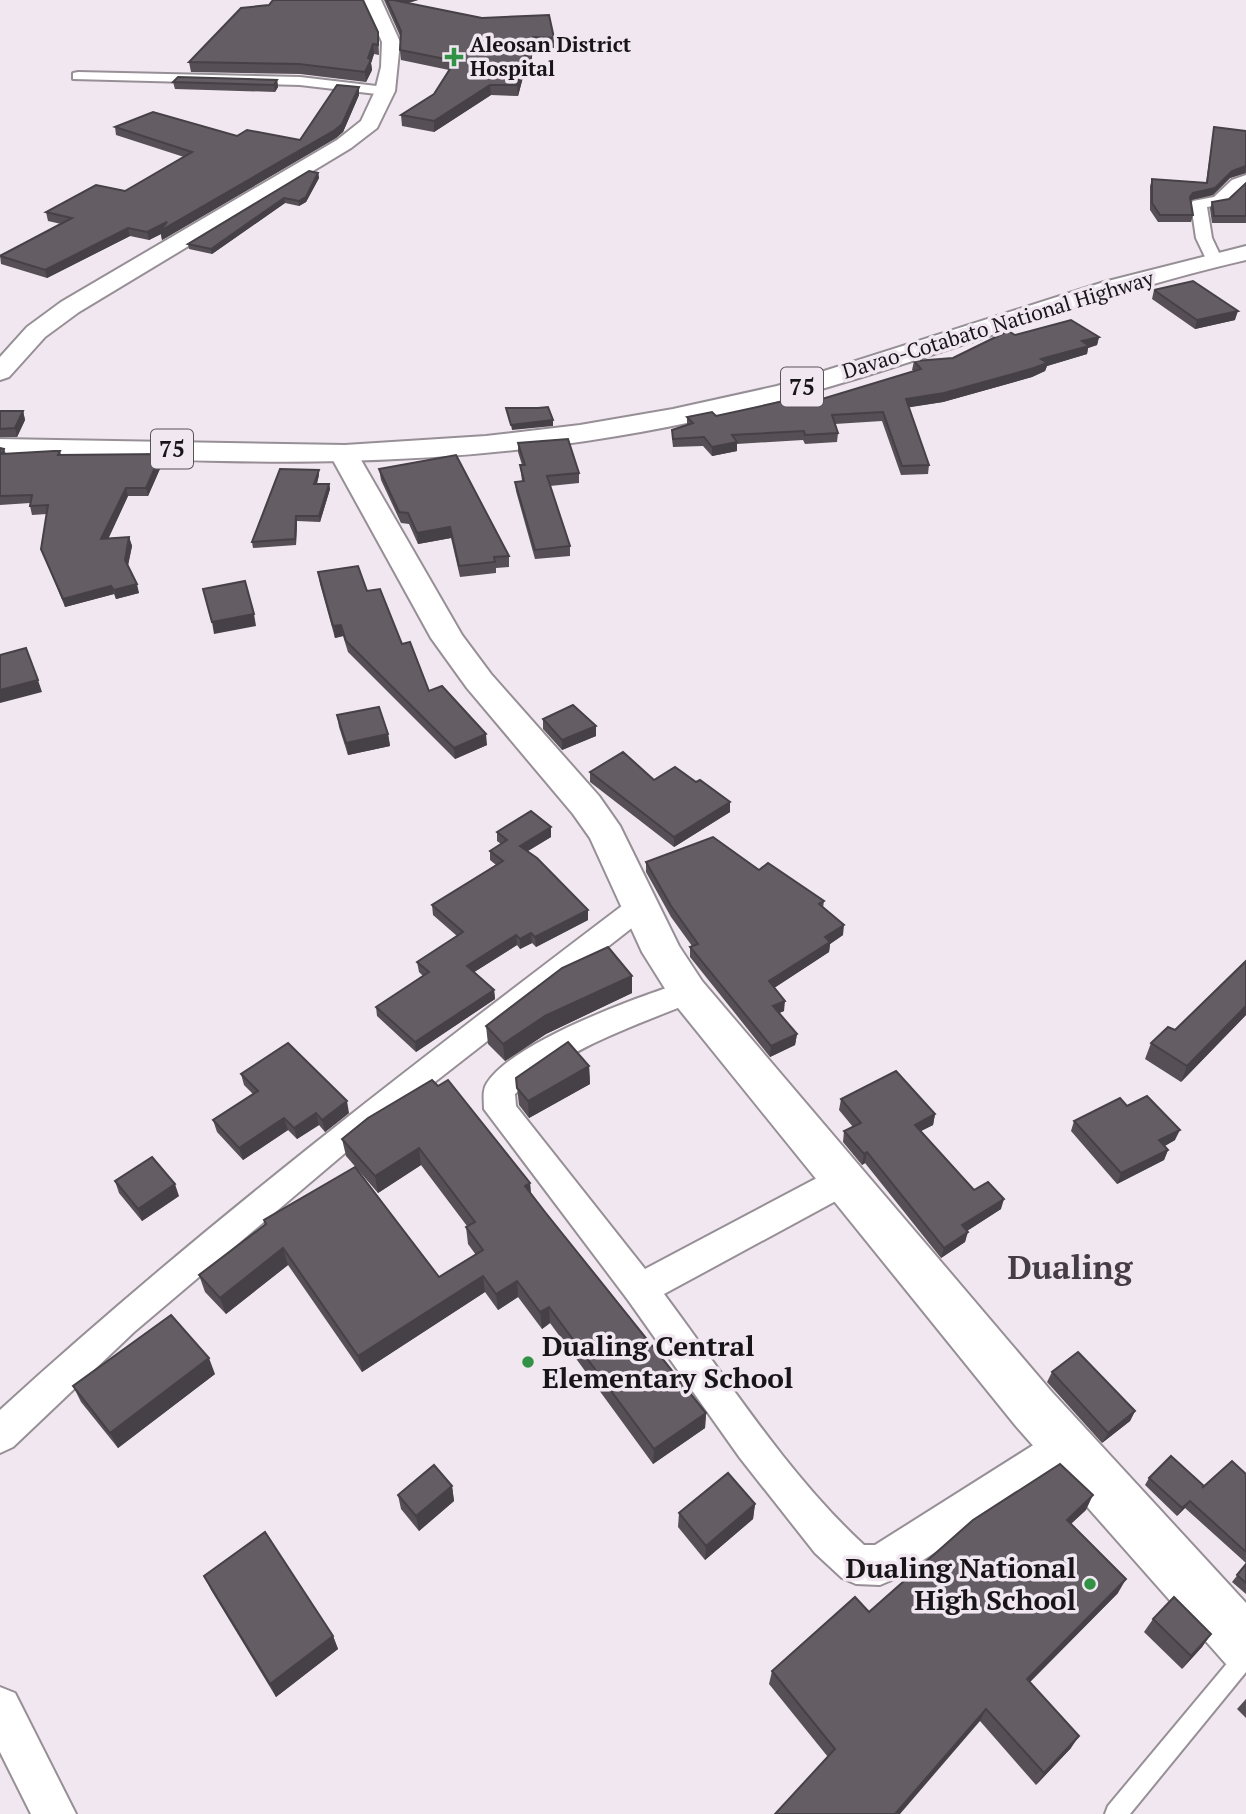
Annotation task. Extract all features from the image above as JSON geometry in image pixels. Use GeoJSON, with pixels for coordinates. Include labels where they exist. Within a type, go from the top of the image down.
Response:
{"type":"FeatureCollection","features":[{"type":"Feature","properties":{"kind":"main road"},"geometry":{"type":"LineString","coordinates":[[0,372],[36,332],[70,307],[344,145],[370,124],[385,91],[391,42],[372,0]]}},
{"type":"Feature","properties":{"kind":"main road","name":"Davao-Cotabato National Highway"},"geometry":{"type":"LineString","coordinates":[[0,447],[343,453],[553,437],[720,408],[789,391],[1214,259],[1246,253]]}},
{"type":"Feature","properties":{"kind":"main road"},"geometry":{"type":"LineString","coordinates":[[343,453],[447,638],[479,681],[586,805],[613,846],[662,952],[688,992],[1067,1445],[1246,1644]]}},
{"type":"Feature","properties":{"kind":"street"},"geometry":{"type":"LineString","coordinates":[[78,76],[300,81],[385,91]]}},
{"type":"Feature","properties":{"kind":"street"},"geometry":{"type":"LineString","coordinates":[[1214,259],[1204,238],[1199,204],[1219,201],[1237,183],[1246,180]]}},
{"type":"Feature","properties":{"kind":"street"},"geometry":{"type":"LineString","coordinates":[[0,1434],[122,1321],[337,1141],[641,906]]}},
{"type":"Feature","properties":{"kind":"street"},"geometry":{"type":"LineString","coordinates":[[688,992],[566,1040],[522,1067],[499,1089],[500,1109],[640,1289],[753,1445],[829,1539],[856,1563],[880,1566],[1067,1445]]}},
{"type":"Feature","properties":{"kind":"street"},"geometry":{"type":"LineString","coordinates":[[640,1289],[844,1181]]}},
{"type":"Feature","properties":{"kind":"street"},"geometry":{"type":"LineString","coordinates":[[0,1709],[54,1814]]}},
{"type":"Feature","properties":{"kind":"lane"},"geometry":{"type":"LineString","coordinates":[[1115,1814],[1246,1656]]}},
{"type":"Feature","properties":{"kind":"building"},"geometry":{"type":"Polygon","coordinates":[[[273,0],[363,0],[378,32],[378,45],[373,44],[368,58],[371,60],[365,72],[299,64],[189,62],[241,8],[269,5],[273,0]]]}},
{"type":"Feature","properties":{"kind":"building","name":"Aleosan District Hospital"},"geometry":{"type":"Polygon","coordinates":[[[387,0],[482,18],[549,15],[554,38],[533,37],[531,55],[525,55],[517,85],[490,85],[434,121],[401,115],[434,94],[455,61],[400,50],[401,31],[387,0]]]}},
{"type":"Feature","properties":{"kind":"building"},"geometry":{"type":"Polygon","coordinates":[[[178,77],[277,80],[274,85],[173,82],[178,77]]]}},
{"type":"Feature","properties":{"kind":"building"},"geometry":{"type":"Polygon","coordinates":[[[337,85],[359,87],[342,124],[335,130],[160,231],[167,222],[147,232],[128,228],[45,270],[0,256],[72,218],[46,212],[96,185],[125,191],[192,152],[115,127],[153,112],[237,136],[247,130],[300,140],[337,85]]]}},
{"type":"Feature","properties":{"kind":"building"},"geometry":{"type":"Polygon","coordinates":[[[1214,127],[1246,131],[1246,166],[1232,171],[1215,188],[1193,193],[1190,197],[1193,215],[1160,215],[1152,203],[1152,179],[1207,183],[1214,127]]]}},
{"type":"Feature","properties":{"kind":"building"},"geometry":{"type":"Polygon","coordinates":[[[309,171],[318,173],[306,197],[299,201],[284,198],[211,249],[188,244],[309,171]]]}},
{"type":"Feature","properties":{"kind":"building"},"geometry":{"type":"Polygon","coordinates":[[[1246,183],[1246,216],[1214,216],[1212,202],[1229,199],[1246,183]]]}},
{"type":"Feature","properties":{"kind":"building"},"geometry":{"type":"Polygon","coordinates":[[[1193,281],[1238,311],[1197,320],[1154,290],[1193,281]]]}},
{"type":"Feature","properties":{"kind":"building"},"geometry":{"type":"Polygon","coordinates":[[[1071,320],[1099,337],[1082,341],[1089,346],[1041,359],[1047,363],[1034,368],[944,393],[906,399],[929,465],[902,466],[883,412],[832,415],[838,433],[805,435],[804,431],[732,435],[737,442],[712,447],[704,437],[673,439],[672,430],[693,423],[687,417],[712,412],[716,416],[793,399],[822,399],[921,369],[914,361],[953,358],[1008,331],[1015,335],[1071,320]]]}},
{"type":"Feature","properties":{"kind":"building"},"geometry":{"type":"Polygon","coordinates":[[[548,407],[553,420],[511,425],[506,408],[538,408],[548,407]]]}},
{"type":"Feature","properties":{"kind":"building"},"geometry":{"type":"Polygon","coordinates":[[[0,411],[23,411],[15,428],[0,429],[0,411]]]}},
{"type":"Feature","properties":{"kind":"building"},"geometry":{"type":"Polygon","coordinates":[[[568,439],[579,473],[547,476],[570,546],[535,550],[515,482],[524,481],[520,465],[525,465],[518,443],[568,439]]]}},
{"type":"Feature","properties":{"kind":"building"},"geometry":{"type":"Polygon","coordinates":[[[0,448],[4,449],[2,454],[60,451],[58,455],[161,454],[146,488],[126,488],[101,539],[129,537],[125,560],[137,584],[114,590],[111,586],[63,599],[41,549],[48,505],[30,506],[32,495],[0,496],[0,448]]]}},
{"type":"Feature","properties":{"kind":"building"},"geometry":{"type":"Polygon","coordinates":[[[456,455],[509,556],[494,557],[495,562],[459,566],[450,527],[417,533],[408,513],[399,512],[379,469],[456,455]]]}},
{"type":"Feature","properties":{"kind":"building"},"geometry":{"type":"Polygon","coordinates":[[[280,469],[319,470],[314,484],[329,484],[319,516],[296,516],[295,539],[252,542],[280,469]]]}},
{"type":"Feature","properties":{"kind":"building"},"geometry":{"type":"Polygon","coordinates":[[[358,566],[367,591],[380,589],[402,644],[410,642],[429,691],[442,686],[486,734],[454,748],[346,641],[341,625],[333,626],[318,572],[358,566]]]}},
{"type":"Feature","properties":{"kind":"building"},"geometry":{"type":"Polygon","coordinates":[[[245,581],[254,614],[212,622],[203,589],[245,581]]]}},
{"type":"Feature","properties":{"kind":"building"},"geometry":{"type":"Polygon","coordinates":[[[26,648],[38,680],[0,690],[0,655],[26,648]]]}},
{"type":"Feature","properties":{"kind":"building"},"geometry":{"type":"Polygon","coordinates":[[[573,705],[596,726],[562,740],[543,719],[573,705]]]}},
{"type":"Feature","properties":{"kind":"building"},"geometry":{"type":"Polygon","coordinates":[[[379,707],[388,734],[346,743],[337,715],[379,707]]]}},
{"type":"Feature","properties":{"kind":"building"},"geometry":{"type":"Polygon","coordinates":[[[623,752],[654,780],[675,767],[696,782],[700,780],[730,802],[674,837],[590,772],[623,752]]]}},
{"type":"Feature","properties":{"kind":"building"},"geometry":{"type":"Polygon","coordinates":[[[531,811],[551,827],[520,846],[537,858],[588,910],[535,937],[531,933],[520,939],[516,935],[467,966],[494,990],[415,1042],[376,1007],[429,972],[417,962],[463,932],[432,905],[503,861],[490,851],[507,840],[497,832],[531,811]]]}},
{"type":"Feature","properties":{"kind":"building"},"geometry":{"type":"Polygon","coordinates":[[[713,837],[759,870],[768,863],[824,901],[819,904],[844,925],[825,937],[830,942],[769,981],[785,1001],[773,1006],[797,1034],[771,1046],[690,947],[698,944],[671,906],[646,862],[713,837]]]}},
{"type":"Feature","properties":{"kind":"building"},"geometry":{"type":"Polygon","coordinates":[[[608,947],[632,976],[545,1016],[503,1044],[486,1026],[562,968],[608,947]]]}},
{"type":"Feature","properties":{"kind":"building"},"geometry":{"type":"Polygon","coordinates":[[[1246,961],[1246,1006],[1187,1066],[1151,1043],[1168,1027],[1175,1030],[1246,961]]]}},
{"type":"Feature","properties":{"kind":"building"},"geometry":{"type":"Polygon","coordinates":[[[568,1042],[589,1066],[528,1101],[517,1088],[516,1078],[568,1042]]]}},
{"type":"Feature","properties":{"kind":"building"},"geometry":{"type":"Polygon","coordinates":[[[288,1043],[347,1101],[322,1120],[316,1113],[294,1128],[284,1118],[239,1148],[213,1120],[258,1091],[241,1074],[288,1043]]]}},
{"type":"Feature","properties":{"kind":"building"},"geometry":{"type":"Polygon","coordinates":[[[896,1071],[935,1114],[915,1125],[974,1190],[988,1182],[1004,1199],[962,1225],[968,1232],[944,1248],[867,1152],[864,1154],[844,1131],[861,1123],[841,1099],[896,1071]]]}},
{"type":"Feature","properties":{"kind":"building"},"geometry":{"type":"Polygon","coordinates":[[[432,1080],[438,1086],[448,1080],[530,1183],[525,1186],[545,1212],[706,1413],[654,1449],[549,1307],[540,1312],[517,1281],[496,1294],[483,1276],[358,1356],[283,1248],[220,1298],[199,1275],[266,1224],[264,1220],[355,1167],[439,1277],[483,1250],[466,1227],[475,1222],[419,1148],[375,1176],[342,1139],[368,1118],[432,1080]]]}},
{"type":"Feature","properties":{"kind":"building"},"geometry":{"type":"Polygon","coordinates":[[[1147,1096],[1180,1130],[1159,1140],[1168,1150],[1121,1173],[1074,1121],[1120,1098],[1127,1106],[1147,1096]]]}},
{"type":"Feature","properties":{"kind":"building"},"geometry":{"type":"Polygon","coordinates":[[[152,1157],[175,1184],[138,1209],[115,1181],[152,1157]]]}},
{"type":"Feature","properties":{"kind":"building"},"geometry":{"type":"Polygon","coordinates":[[[171,1315],[209,1358],[110,1433],[73,1386],[171,1315]]]}},
{"type":"Feature","properties":{"kind":"building"},"geometry":{"type":"Polygon","coordinates":[[[1078,1352],[1135,1411],[1108,1433],[1052,1372],[1078,1352]]]}},
{"type":"Feature","properties":{"kind":"building"},"geometry":{"type":"Polygon","coordinates":[[[1171,1456],[1204,1486],[1202,1488],[1232,1461],[1246,1474],[1246,1552],[1190,1501],[1182,1508],[1149,1478],[1171,1456]]]}},
{"type":"Feature","properties":{"kind":"building"},"geometry":{"type":"Polygon","coordinates":[[[1060,1464],[1093,1495],[1067,1520],[1126,1579],[1027,1679],[1079,1736],[1044,1773],[986,1709],[895,1814],[775,1814],[835,1749],[772,1671],[855,1597],[869,1612],[973,1520],[1060,1464]]]}},
{"type":"Feature","properties":{"kind":"building"},"geometry":{"type":"Polygon","coordinates":[[[434,1465],[452,1486],[416,1516],[398,1495],[434,1465]]]}},
{"type":"Feature","properties":{"kind":"building"},"geometry":{"type":"Polygon","coordinates":[[[728,1473],[755,1504],[706,1546],[679,1513],[728,1473]]]}},
{"type":"Feature","properties":{"kind":"building"},"geometry":{"type":"Polygon","coordinates":[[[265,1532],[333,1636],[270,1684],[204,1576],[265,1532]]]}},
{"type":"Feature","properties":{"kind":"building"},"geometry":{"type":"Polygon","coordinates":[[[1246,1564],[1246,1583],[1237,1575],[1246,1564]]]}},
{"type":"Feature","properties":{"kind":"building"},"geometry":{"type":"Polygon","coordinates":[[[1174,1597],[1211,1634],[1191,1656],[1153,1619],[1174,1597]]]}},
{"type":"Feature","properties":{"kind":"place","name":"Aleosan District Hospital"},"geometry":{"type":"Point","coordinates":[454,57]}},
{"type":"Feature","properties":{"kind":"place","name":"Dualing Central Elementary School"},"geometry":{"type":"Point","coordinates":[528,1362]}},
{"type":"Feature","properties":{"kind":"place","name":"Dualing National High School"},"geometry":{"type":"Point","coordinates":[1090,1584]}},
{"type":"Feature","properties":{"kind":"district","name":"Dualing"},"geometry":{"type":"Point","coordinates":[1070,1267]}}]}
